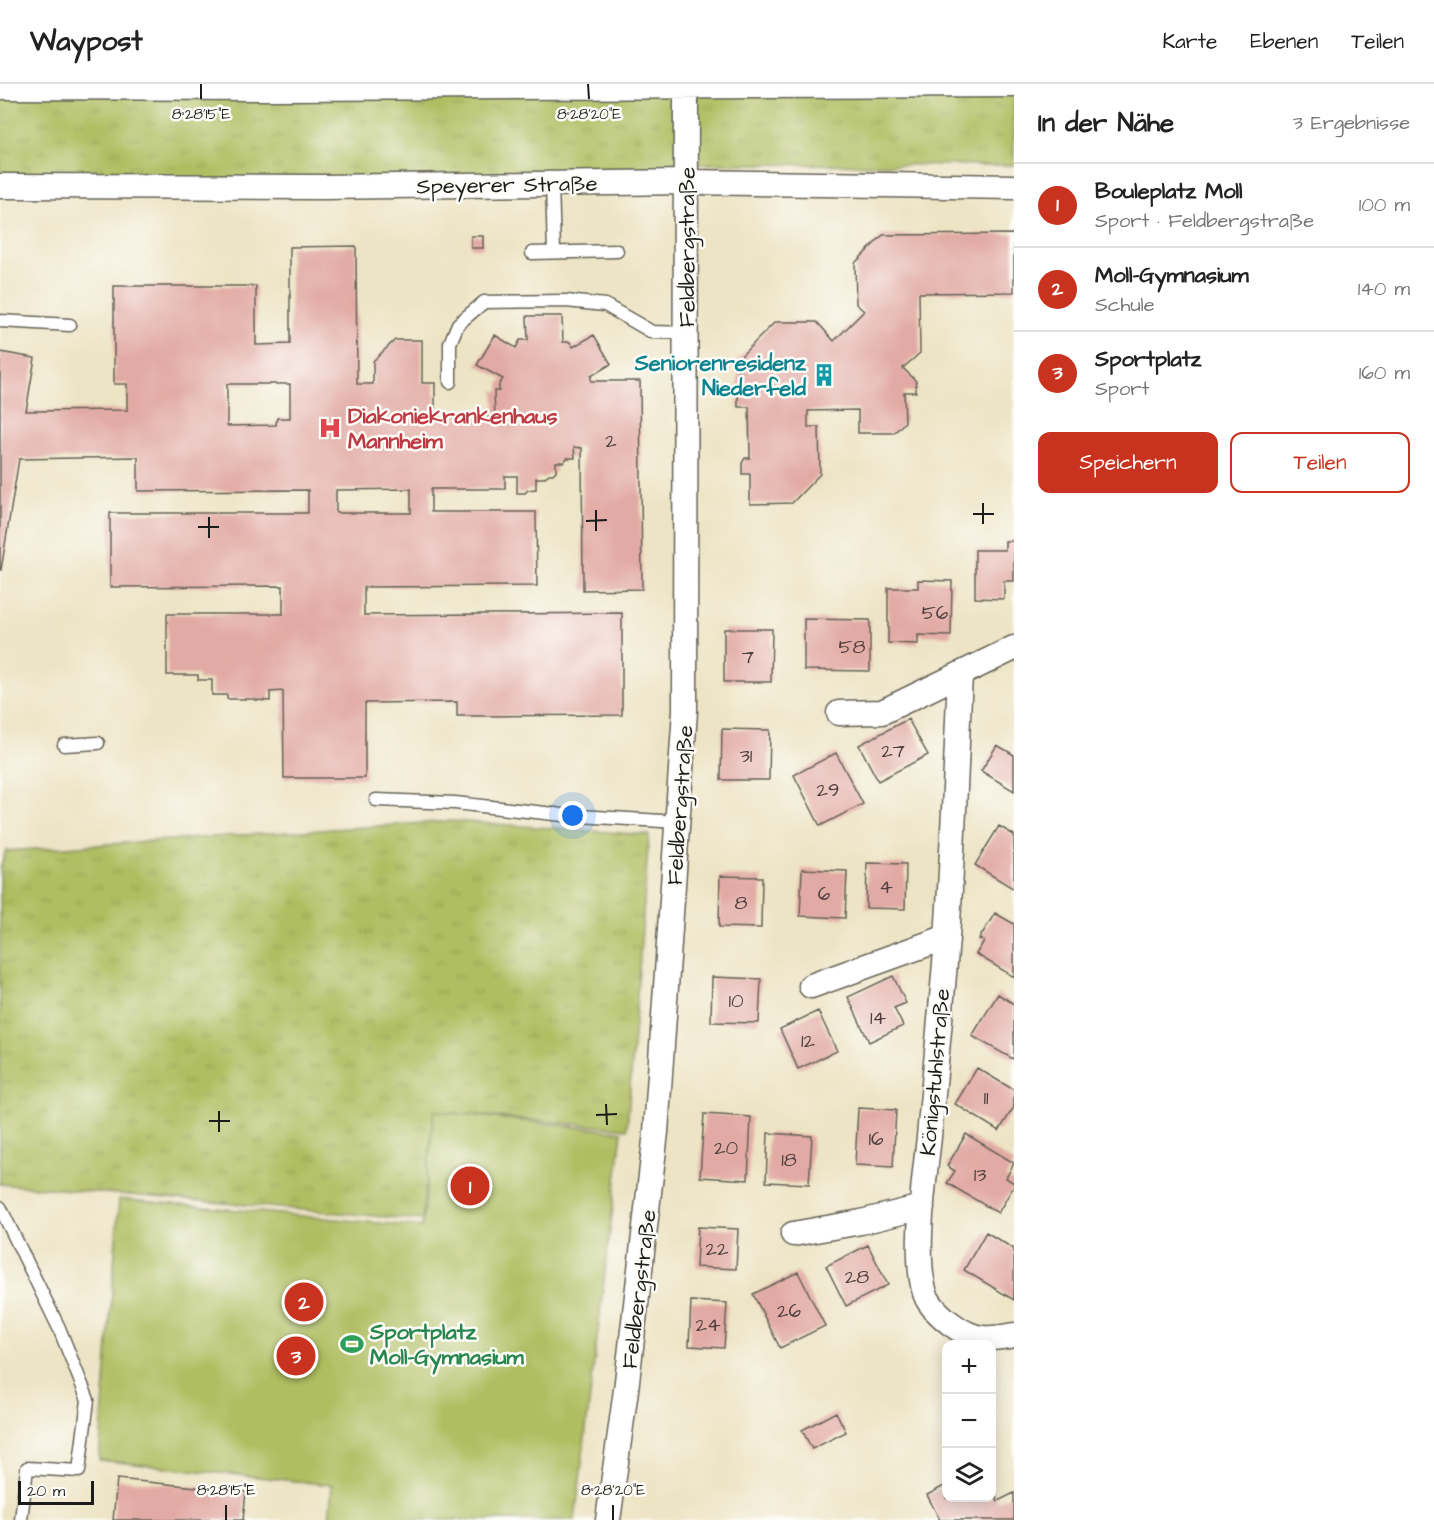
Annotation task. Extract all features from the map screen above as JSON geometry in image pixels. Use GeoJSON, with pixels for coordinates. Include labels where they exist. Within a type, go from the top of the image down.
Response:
{"type":"FeatureCollection","features":[{"type":"Feature","properties":{"kind":"street","name":"Feldbergstraße"},"geometry":{"type":"LineString","coordinates":[[608,1520],[626,1390],[656,1132],[686,711],[686,85]]}},
{"type":"Feature","properties":{"kind":"street"},"geometry":{"type":"LineString","coordinates":[[0,87],[1014,85]]}},
{"type":"Feature","properties":{"kind":"street","name":"Speyerer Straße"},"geometry":{"type":"LineString","coordinates":[[0,186],[323,187],[686,182],[1014,187]]}},
{"type":"Feature","properties":{"kind":"street"},"geometry":{"type":"LineString","coordinates":[[839,713],[882,712],[1014,648]]}},
{"type":"Feature","properties":{"kind":"street","name":"Königstuhlstraße"},"geometry":{"type":"LineString","coordinates":[[960,674],[947,937],[922,1207],[921,1279],[928,1299],[941,1317],[980,1338],[1007,1336]]}},
{"type":"Feature","properties":{"kind":"street"},"geometry":{"type":"LineString","coordinates":[[811,986],[947,937]]}},
{"type":"Feature","properties":{"kind":"street"},"geometry":{"type":"LineString","coordinates":[[793,1234],[861,1222],[922,1207]]}},
{"type":"Feature","properties":{"kind":"lane"},"geometry":{"type":"LineString","coordinates":[[552,183],[554,252]]}},
{"type":"Feature","properties":{"kind":"lane"},"geometry":{"type":"LineString","coordinates":[[532,253],[617,251]]}},
{"type":"Feature","properties":{"kind":"lane"},"geometry":{"type":"LineString","coordinates":[[450,382],[450,343],[458,324],[484,302],[566,302],[605,305],[652,332],[686,333]]}},
{"type":"Feature","properties":{"kind":"lane"},"geometry":{"type":"LineString","coordinates":[[0,321],[70,325]]}},
{"type":"Feature","properties":{"kind":"lane"},"geometry":{"type":"LineString","coordinates":[[64,745],[98,743]]}},
{"type":"Feature","properties":{"kind":"lane"},"geometry":{"type":"LineString","coordinates":[[376,800],[455,803],[563,815],[678,822]]}},
{"type":"Feature","properties":{"kind":"lane"},"geometry":{"type":"LineString","coordinates":[[0,1207],[59,1328],[88,1400],[79,1470],[27,1468],[21,1520]]}},
{"type":"Feature","properties":{"kind":"green space"},"geometry":{"type":"Polygon","coordinates":[[[1014,85],[1014,165],[694,164],[552,183],[0,186],[0,87],[1014,85]]]}},
{"type":"Feature","properties":{"kind":"green space"},"geometry":{"type":"Polygon","coordinates":[[[452,821],[649,835],[627,1129],[434,1111],[422,1220],[0,1184],[0,868],[6,851],[452,821]]]}},
{"type":"Feature","properties":{"kind":"green space","name":"Sportplatz Moll-Gymnasium"},"geometry":{"type":"Polygon","coordinates":[[[434,1111],[622,1132],[575,1520],[329,1520],[332,1485],[99,1460],[119,1199],[422,1227],[434,1111]]]}},
{"type":"Feature","properties":{"kind":"building","name":"Seniorenresidenz Niederfeld"},"geometry":{"type":"Polygon","coordinates":[[[1014,234],[1014,292],[919,293],[920,353],[903,368],[916,381],[916,392],[904,392],[905,422],[894,433],[858,433],[858,410],[808,411],[808,427],[819,427],[820,474],[792,503],[750,504],[750,474],[742,474],[742,463],[745,458],[750,458],[749,407],[738,407],[738,359],[775,322],[817,322],[834,341],[864,311],[856,304],[855,263],[883,235],[1014,234]]]}},
{"type":"Feature","properties":{"kind":"building"},"geometry":{"type":"Polygon","coordinates":[[[471,236],[483,236],[483,248],[471,248],[471,236]]]}},
{"type":"Feature","properties":{"kind":"building"},"geometry":{"type":"Polygon","coordinates":[[[356,246],[357,384],[373,384],[373,361],[395,340],[422,340],[422,383],[435,383],[435,418],[495,417],[494,391],[499,391],[499,384],[503,379],[477,365],[495,335],[516,348],[520,340],[528,340],[527,316],[562,316],[563,342],[570,342],[573,347],[594,335],[611,364],[591,376],[591,381],[640,381],[642,589],[583,590],[582,448],[574,447],[575,458],[556,462],[556,471],[553,474],[544,478],[536,478],[536,489],[525,493],[517,493],[517,476],[505,476],[505,489],[431,489],[431,512],[536,512],[537,586],[364,587],[364,615],[622,613],[622,715],[457,716],[457,702],[365,703],[365,778],[284,778],[283,691],[270,692],[270,701],[227,699],[227,695],[212,695],[212,680],[198,680],[198,675],[167,675],[167,614],[283,614],[283,586],[110,587],[110,513],[308,513],[308,490],[138,491],[138,457],[19,459],[0,570],[0,352],[35,358],[26,411],[127,410],[127,384],[114,384],[114,286],[256,286],[256,345],[290,344],[290,247],[356,246]],[[227,384],[227,426],[276,425],[277,418],[290,418],[290,384],[227,384]],[[411,489],[336,490],[336,513],[411,513],[411,489]]]}},
{"type":"Feature","properties":{"kind":"building"},"geometry":{"type":"Polygon","coordinates":[[[1005,541],[1014,541],[1014,581],[1004,581],[1004,599],[975,598],[975,550],[1005,550],[1005,541]]]}},
{"type":"Feature","properties":{"kind":"building"},"geometry":{"type":"Polygon","coordinates":[[[918,580],[952,581],[951,636],[918,635],[918,644],[888,643],[888,588],[918,588],[918,580]]]}},
{"type":"Feature","properties":{"kind":"building"},"geometry":{"type":"Polygon","coordinates":[[[804,619],[870,620],[870,671],[804,670],[804,619]]]}},
{"type":"Feature","properties":{"kind":"building"},"geometry":{"type":"Polygon","coordinates":[[[724,629],[772,629],[771,682],[724,682],[724,629]]]}},
{"type":"Feature","properties":{"kind":"building"},"geometry":{"type":"Polygon","coordinates":[[[908,719],[928,755],[878,781],[859,745],[908,719]]]}},
{"type":"Feature","properties":{"kind":"building"},"geometry":{"type":"Polygon","coordinates":[[[722,729],[770,730],[769,780],[721,780],[722,729]]]}},
{"type":"Feature","properties":{"kind":"building"},"geometry":{"type":"Polygon","coordinates":[[[997,745],[1014,755],[1014,791],[981,771],[997,745]]]}},
{"type":"Feature","properties":{"kind":"building"},"geometry":{"type":"Polygon","coordinates":[[[836,753],[863,804],[820,826],[794,775],[836,753]]]}},
{"type":"Feature","properties":{"kind":"building"},"geometry":{"type":"Polygon","coordinates":[[[999,826],[1014,835],[1014,889],[975,865],[999,826]]]}},
{"type":"Feature","properties":{"kind":"building"},"geometry":{"type":"Polygon","coordinates":[[[867,863],[906,864],[905,909],[866,908],[867,863]]]}},
{"type":"Feature","properties":{"kind":"building"},"geometry":{"type":"Polygon","coordinates":[[[802,869],[847,871],[845,918],[800,916],[802,869]]]}},
{"type":"Feature","properties":{"kind":"building"},"geometry":{"type":"Polygon","coordinates":[[[720,876],[762,877],[761,928],[719,927],[720,876]]]}},
{"type":"Feature","properties":{"kind":"building"},"geometry":{"type":"Polygon","coordinates":[[[995,913],[1014,924],[1014,977],[976,954],[984,941],[979,939],[995,913]]]}},
{"type":"Feature","properties":{"kind":"building"},"geometry":{"type":"Polygon","coordinates":[[[893,976],[906,1003],[894,1008],[903,1026],[869,1042],[848,997],[893,976]]]}},
{"type":"Feature","properties":{"kind":"building"},"geometry":{"type":"Polygon","coordinates":[[[712,977],[761,979],[759,1023],[711,1022],[712,977]]]}},
{"type":"Feature","properties":{"kind":"building"},"geometry":{"type":"Polygon","coordinates":[[[998,994],[1014,1004],[1013,1059],[972,1036],[998,994]]]}},
{"type":"Feature","properties":{"kind":"building"},"geometry":{"type":"Polygon","coordinates":[[[818,1011],[837,1051],[798,1069],[780,1029],[818,1011]]]}},
{"type":"Feature","properties":{"kind":"building"},"geometry":{"type":"Polygon","coordinates":[[[977,1068],[1014,1090],[1014,1107],[999,1131],[955,1104],[977,1068]]]}},
{"type":"Feature","properties":{"kind":"building"},"geometry":{"type":"Polygon","coordinates":[[[858,1108],[896,1110],[893,1167],[855,1165],[858,1108]]]}},
{"type":"Feature","properties":{"kind":"building"},"geometry":{"type":"Polygon","coordinates":[[[704,1114],[751,1117],[748,1180],[700,1177],[704,1114]]]}},
{"type":"Feature","properties":{"kind":"building"},"geometry":{"type":"Polygon","coordinates":[[[768,1133],[812,1136],[809,1184],[766,1182],[768,1133]]]}},
{"type":"Feature","properties":{"kind":"building"},"geometry":{"type":"Polygon","coordinates":[[[966,1134],[1014,1163],[1006,1178],[1014,1183],[1014,1186],[998,1213],[947,1183],[955,1171],[947,1166],[966,1134]]]}},
{"type":"Feature","properties":{"kind":"building"},"geometry":{"type":"Polygon","coordinates":[[[698,1227],[738,1229],[736,1269],[696,1267],[698,1227]]]}},
{"type":"Feature","properties":{"kind":"building"},"geometry":{"type":"Polygon","coordinates":[[[986,1232],[1014,1249],[1014,1300],[964,1270],[986,1232]]]}},
{"type":"Feature","properties":{"kind":"building"},"geometry":{"type":"Polygon","coordinates":[[[868,1245],[888,1285],[846,1306],[826,1266],[868,1245]]]}},
{"type":"Feature","properties":{"kind":"building"},"geometry":{"type":"Polygon","coordinates":[[[798,1272],[825,1326],[780,1348],[753,1294],[798,1272]]]}},
{"type":"Feature","properties":{"kind":"building"},"geometry":{"type":"Polygon","coordinates":[[[691,1301],[727,1303],[724,1348],[689,1346],[691,1301]]]}},
{"type":"Feature","properties":{"kind":"building"},"geometry":{"type":"Polygon","coordinates":[[[836,1412],[846,1432],[812,1449],[802,1430],[836,1412]]]}},
{"type":"Feature","properties":{"kind":"building"},"geometry":{"type":"Polygon","coordinates":[[[117,1479],[246,1492],[243,1520],[113,1520],[117,1479]]]}},
{"type":"Feature","properties":{"kind":"building"},"geometry":{"type":"Polygon","coordinates":[[[942,1487],[942,1502],[996,1502],[996,1497],[998,1501],[1014,1493],[1014,1520],[940,1520],[927,1495],[942,1487]]]}},
{"type":"Feature","properties":{"kind":"place","name":"Seniorenresidenz Niederfeld"},"geometry":{"type":"Point","coordinates":[824,375]}},
{"type":"Feature","properties":{"kind":"place","name":"Diakoniekrankenhaus Mannheim"},"geometry":{"type":"Point","coordinates":[330,428]}},
{"type":"Feature","properties":{"kind":"place","name":"Bouleplatz Moll"},"geometry":{"type":"Point","coordinates":[470,1186]}},
{"type":"Feature","properties":{"kind":"place","name":"Moll-Gymnasium"},"geometry":{"type":"Point","coordinates":[304,1302]}},
{"type":"Feature","properties":{"kind":"place","name":"Sportplatz Moll-Gymnasium"},"geometry":{"type":"Point","coordinates":[352,1344]}},
{"type":"Feature","properties":{"kind":"place","name":"Sportplatz"},"geometry":{"type":"Point","coordinates":[296,1356]}}]}
